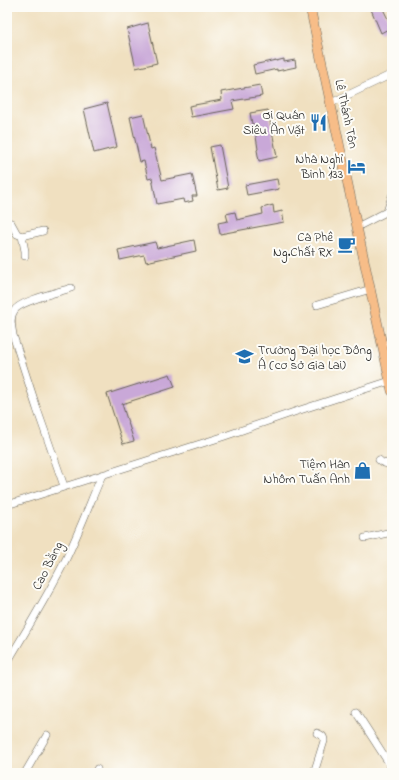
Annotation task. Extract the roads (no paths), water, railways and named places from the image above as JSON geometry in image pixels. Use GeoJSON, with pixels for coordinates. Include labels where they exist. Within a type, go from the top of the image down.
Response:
{"type":"FeatureCollection","features":[{"type":"Feature","properties":{"kind":"main road","name":"Lê Thánh Tôn"},"geometry":{"type":"LineString","coordinates":[[310,7],[383,345],[390,367],[391,387]]}},
{"type":"Feature","properties":{"kind":"street"},"geometry":{"type":"LineString","coordinates":[[331,103],[392,74]]}},
{"type":"Feature","properties":{"kind":"street"},"geometry":{"type":"LineString","coordinates":[[357,227],[389,210],[392,196]]}},
{"type":"Feature","properties":{"kind":"street"},"geometry":{"type":"LineString","coordinates":[[7,222],[10,223],[16,234],[22,236],[43,232]]}},
{"type":"Feature","properties":{"kind":"street"},"geometry":{"type":"LineString","coordinates":[[22,236],[26,251],[25,256]]}},
{"type":"Feature","properties":{"kind":"street"},"geometry":{"type":"LineString","coordinates":[[64,486],[36,409],[13,335],[11,323],[12,315],[17,306],[71,288]]}},
{"type":"Feature","properties":{"kind":"street"},"geometry":{"type":"LineString","coordinates":[[318,305],[371,289]]}},
{"type":"Feature","properties":{"kind":"street"},"geometry":{"type":"LineString","coordinates":[[383,345],[392,342]]}},
{"type":"Feature","properties":{"kind":"street"},"geometry":{"type":"LineString","coordinates":[[7,505],[222,437],[297,411],[391,387]]}},
{"type":"Feature","properties":{"kind":"street"},"geometry":{"type":"LineString","coordinates":[[379,460],[387,464],[392,463]]}},
{"type":"Feature","properties":{"kind":"street","name":"Cao Bằng"},"geometry":{"type":"LineString","coordinates":[[7,663],[46,597],[65,561],[102,475]]}},
{"type":"Feature","properties":{"kind":"street"},"geometry":{"type":"LineString","coordinates":[[365,538],[392,532]]}},
{"type":"Feature","properties":{"kind":"street"},"geometry":{"type":"LineString","coordinates":[[356,712],[392,768]]}},
{"type":"Feature","properties":{"kind":"street"},"geometry":{"type":"LineString","coordinates":[[314,773],[324,741],[322,735],[317,733]]}},
{"type":"Feature","properties":{"kind":"street"},"geometry":{"type":"LineString","coordinates":[[25,773],[47,736]]}},
{"type":"Feature","properties":{"kind":"place","name":"Ơi Quán Siêu Ăn Vặt"},"geometry":{"type":"Point","coordinates":[318,122]}},
{"type":"Feature","properties":{"kind":"place","name":"Nhà Nghỉ Bình 133"},"geometry":{"type":"Point","coordinates":[356,166]}},
{"type":"Feature","properties":{"kind":"place","name":"Cà Phê Ng.Chất RX"},"geometry":{"type":"Point","coordinates":[346,244]}},
{"type":"Feature","properties":{"kind":"place","name":"Trường Đại học Đông Á (cơ sở Gia Lai)"},"geometry":{"type":"Point","coordinates":[245,357]}},
{"type":"Feature","properties":{"kind":"place","name":"Tiệm Hàn Nhôm Tuấn Anh"},"geometry":{"type":"Point","coordinates":[363,471]}}]}
